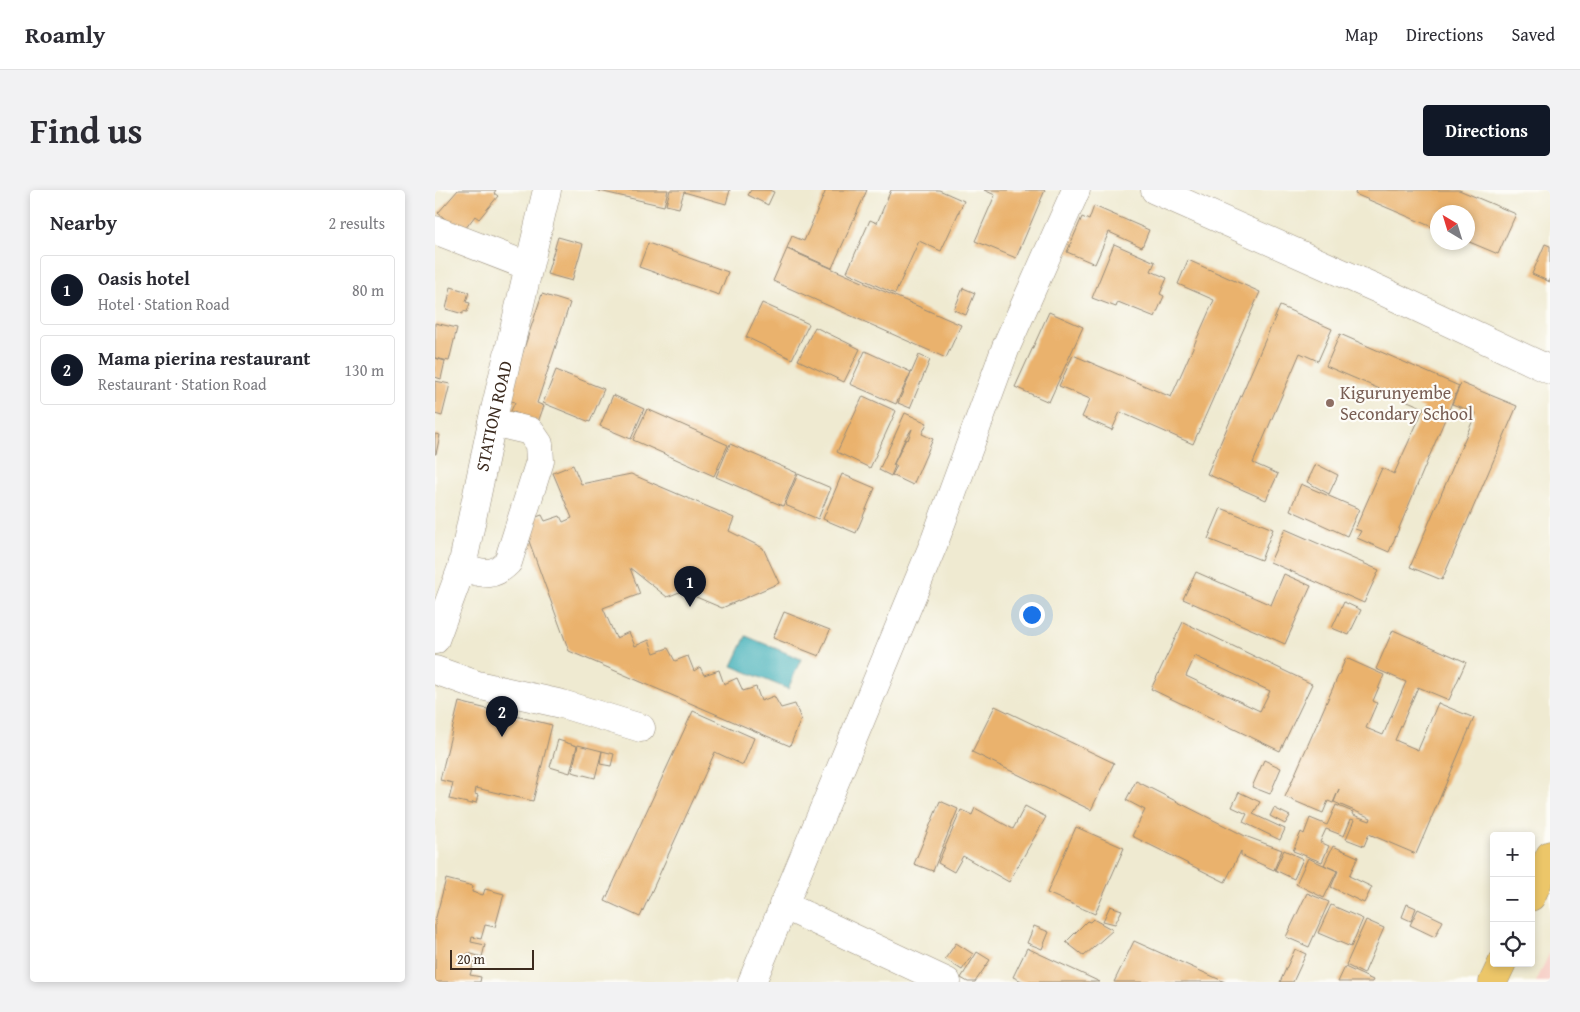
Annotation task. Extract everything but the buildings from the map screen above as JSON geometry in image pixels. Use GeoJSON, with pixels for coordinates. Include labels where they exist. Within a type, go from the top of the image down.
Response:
{"type":"FeatureCollection","features":[{"type":"Feature","properties":{"kind":"main road"},"geometry":{"type":"LineString","coordinates":[[1535,888],[1550,855]]}},
{"type":"Feature","properties":{"kind":"main road"},"geometry":{"type":"LineString","coordinates":[[1493,982],[1500,967]]}},
{"type":"Feature","properties":{"kind":"street","name":"STATION ROAD"},"geometry":{"type":"LineString","coordinates":[[435,640],[461,567],[492,422],[547,190]]}},
{"type":"Feature","properties":{"kind":"street"},"geometry":{"type":"LineString","coordinates":[[752,982],[916,589],[1006,347],[1076,190]]}},
{"type":"Feature","properties":{"kind":"street"},"geometry":{"type":"LineString","coordinates":[[1155,190],[1380,290],[1550,370]]}},
{"type":"Feature","properties":{"kind":"street"},"geometry":{"type":"LineString","coordinates":[[435,230],[528,266]]}},
{"type":"Feature","properties":{"kind":"street"},"geometry":{"type":"LineString","coordinates":[[461,567],[487,574],[495,573],[508,562],[540,461],[539,444],[530,432],[492,422]]}},
{"type":"Feature","properties":{"kind":"street"},"geometry":{"type":"LineString","coordinates":[[435,670],[477,685],[562,704],[641,728]]}},
{"type":"Feature","properties":{"kind":"street"},"geometry":{"type":"LineString","coordinates":[[783,905],[947,982]]}},
{"type":"Feature","properties":{"kind":"shaded area"},"geometry":{"type":"Polygon","coordinates":[[[1550,952],[1550,982],[1536,982],[1550,952]]]}},
{"type":"Feature","properties":{"kind":"water"},"geometry":{"type":"Polygon","coordinates":[[[746,636],[801,659],[788,689],[732,666],[746,636]]]}},
{"type":"Feature","properties":{"kind":"place","name":"Kigurunyembe Secondary School"},"geometry":{"type":"Point","coordinates":[1330,403]}},
{"type":"Feature","properties":{"kind":"place","name":"Oasis hotel"},"geometry":{"type":"Point","coordinates":[690,607]}},
{"type":"Feature","properties":{"kind":"place","name":"Mama pierina restaurant"},"geometry":{"type":"Point","coordinates":[502,737]}}]}
